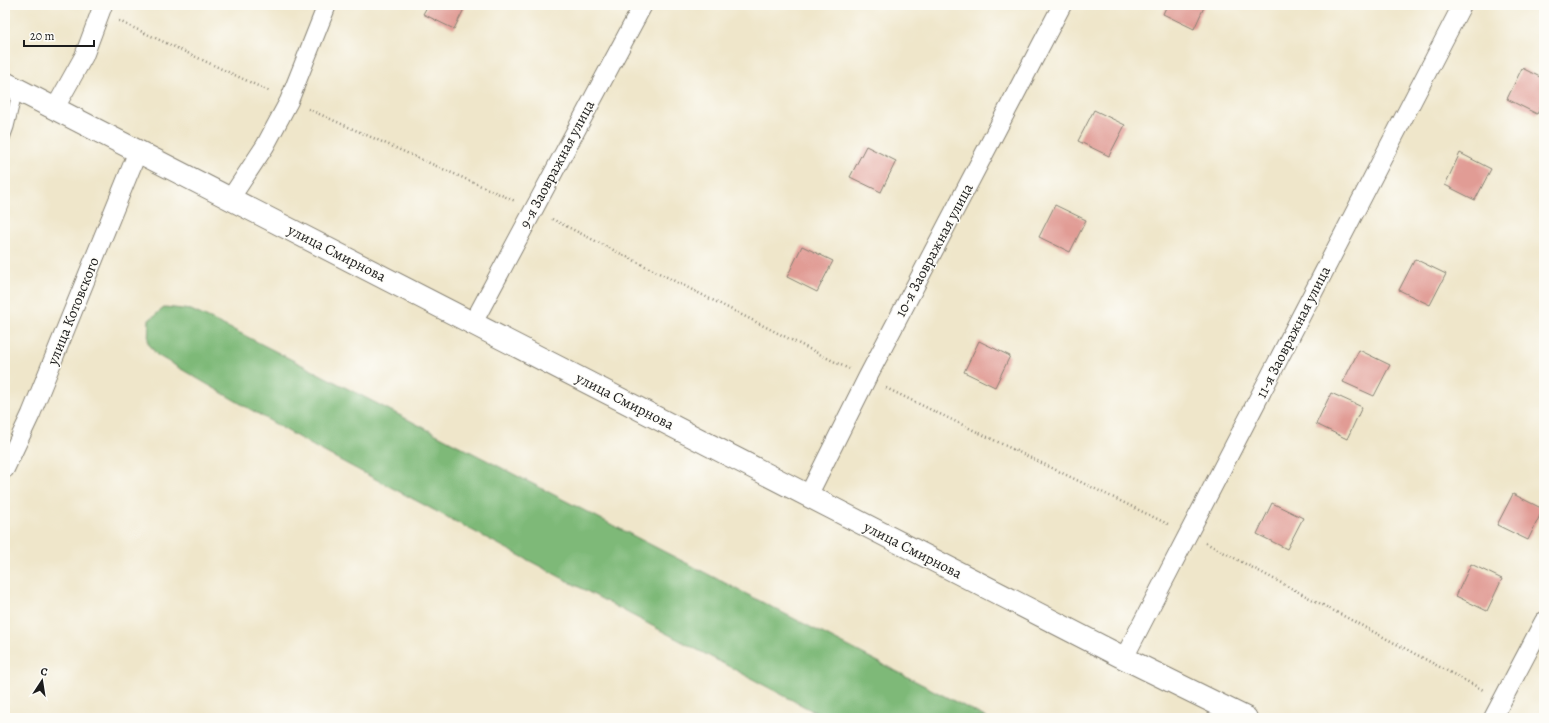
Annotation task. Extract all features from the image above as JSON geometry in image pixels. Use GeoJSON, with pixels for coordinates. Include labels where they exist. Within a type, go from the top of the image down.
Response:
{"type":"FeatureCollection","features":[{"type":"Feature","properties":{"kind":"main road","name":"улица Смирнова"},"geometry":{"type":"LineString","coordinates":[[11,86],[1124,658],[1246,718]]}},
{"type":"Feature","properties":{"kind":"street"},"geometry":{"type":"LineString","coordinates":[[230,198],[265,146],[289,101],[327,5]]}},
{"type":"Feature","properties":{"kind":"street","name":"9-я Заовражная улица"},"geometry":{"type":"LineString","coordinates":[[473,323],[643,5]]}},
{"type":"Feature","properties":{"kind":"street","name":"10-я Заовражная улица"},"geometry":{"type":"LineString","coordinates":[[808,496],[867,378],[1062,5]]}},
{"type":"Feature","properties":{"kind":"street","name":"11-я Заовражная улица"},"geometry":{"type":"LineString","coordinates":[[1124,658],[1462,5]]}},
{"type":"Feature","properties":{"kind":"street"},"geometry":{"type":"LineString","coordinates":[[55,108],[84,56],[102,9]]}},
{"type":"Feature","properties":{"kind":"street","name":"улица Котовского"},"geometry":{"type":"LineString","coordinates":[[5,469],[31,414],[138,151]]}},
{"type":"Feature","properties":{"kind":"street"},"geometry":{"type":"LineString","coordinates":[[1494,718],[1544,621]]}},
{"type":"Feature","properties":{"kind":"lane"},"geometry":{"type":"LineString","coordinates":[[5,138],[9,127],[11,86]]}},
{"type":"Feature","properties":{"kind":"path"},"geometry":{"type":"LineString","coordinates":[[102,9],[289,101],[533,209],[867,378],[1188,534],[1503,700]]}},
{"type":"Feature","properties":{"kind":"green space"},"geometry":{"type":"Polygon","coordinates":[[[165,307],[191,310],[236,331],[987,718],[826,718],[315,447],[157,355],[148,343],[149,320],[165,307]]]}},
{"type":"Feature","properties":{"kind":"building"},"geometry":{"type":"Polygon","coordinates":[[[428,5],[466,5],[454,29],[423,14],[428,5]]]}},
{"type":"Feature","properties":{"kind":"building"},"geometry":{"type":"Polygon","coordinates":[[[1167,5],[1205,5],[1194,29],[1163,14],[1167,5]]]}},
{"type":"Feature","properties":{"kind":"building"},"geometry":{"type":"Polygon","coordinates":[[[1522,68],[1544,79],[1544,101],[1537,114],[1507,99],[1522,68]]]}},
{"type":"Feature","properties":{"kind":"building"},"geometry":{"type":"Polygon","coordinates":[[[1094,110],[1125,125],[1109,156],[1078,141],[1094,110]]]}},
{"type":"Feature","properties":{"kind":"building"},"geometry":{"type":"Polygon","coordinates":[[[866,146],[896,161],[881,192],[850,177],[866,146]]]}},
{"type":"Feature","properties":{"kind":"building"},"geometry":{"type":"Polygon","coordinates":[[[1460,153],[1491,169],[1475,200],[1445,185],[1460,153]]]}},
{"type":"Feature","properties":{"kind":"building"},"geometry":{"type":"Polygon","coordinates":[[[1055,205],[1086,220],[1070,252],[1039,237],[1055,205]]]}},
{"type":"Feature","properties":{"kind":"building"},"geometry":{"type":"Polygon","coordinates":[[[802,246],[833,261],[817,292],[787,277],[802,246]]]}},
{"type":"Feature","properties":{"kind":"building"},"geometry":{"type":"Polygon","coordinates":[[[1415,259],[1446,274],[1430,305],[1399,290],[1415,259]]]}},
{"type":"Feature","properties":{"kind":"building"},"geometry":{"type":"Polygon","coordinates":[[[979,341],[1010,356],[995,387],[964,372],[979,341]]]}},
{"type":"Feature","properties":{"kind":"building"},"geometry":{"type":"Polygon","coordinates":[[[1359,350],[1390,365],[1374,396],[1343,382],[1359,350]]]}},
{"type":"Feature","properties":{"kind":"building"},"geometry":{"type":"Polygon","coordinates":[[[1331,393],[1362,407],[1347,439],[1316,424],[1331,393]]]}},
{"type":"Feature","properties":{"kind":"building"},"geometry":{"type":"Polygon","coordinates":[[[1513,494],[1543,509],[1528,540],[1497,525],[1513,494]]]}},
{"type":"Feature","properties":{"kind":"building"},"geometry":{"type":"Polygon","coordinates":[[[1272,503],[1303,518],[1287,549],[1257,534],[1272,503]]]}},
{"type":"Feature","properties":{"kind":"building"},"geometry":{"type":"Polygon","coordinates":[[[1471,564],[1502,579],[1487,611],[1456,596],[1471,564]]]}}]}
